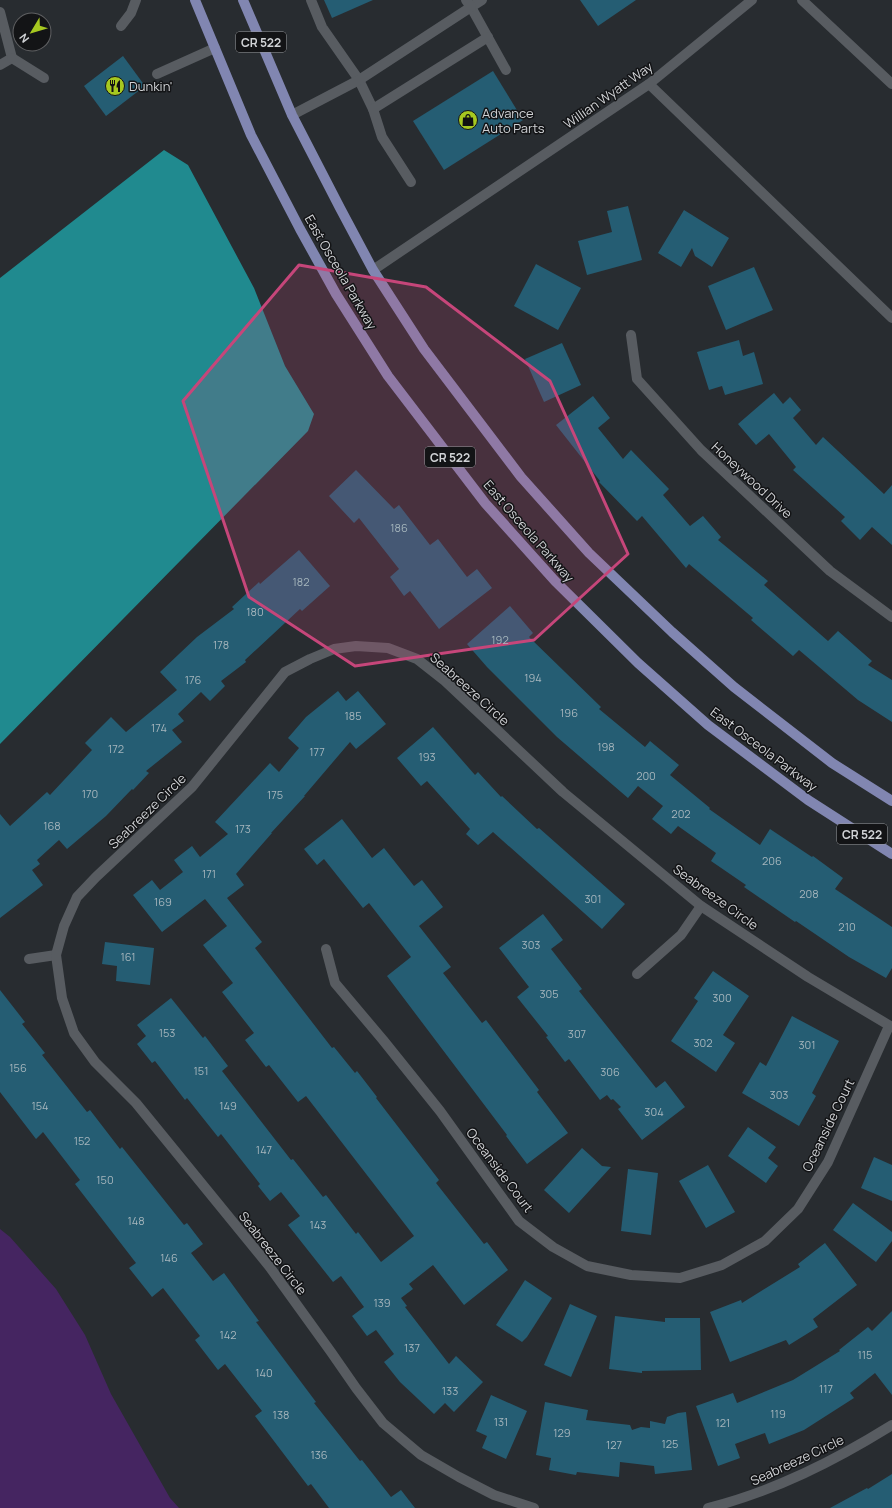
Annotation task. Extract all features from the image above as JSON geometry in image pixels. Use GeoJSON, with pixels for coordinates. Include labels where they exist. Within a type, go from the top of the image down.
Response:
{"type":"FeatureCollection","features":[{"type":"Feature","properties":{"kind":"main road","name":"East Osceola Parkway"},"geometry":{"type":"LineString","coordinates":[[195,0],[251,135],[336,294],[388,376],[485,503],[571,598],[638,663],[708,725],[808,800],[892,854]]}},
{"type":"Feature","properties":{"kind":"main road","name":"CR 522"},"geometry":{"type":"LineString","coordinates":[[244,0],[292,115],[373,270],[424,349],[521,477],[589,553],[672,632],[734,687],[832,763],[892,801]]}},
{"type":"Feature","properties":{"kind":"street"},"geometry":{"type":"LineString","coordinates":[[121,26],[131,13],[136,0]]}},
{"type":"Feature","properties":{"kind":"street"},"geometry":{"type":"LineString","coordinates":[[311,0],[322,27],[359,80],[373,109],[382,137],[411,182]]}},
{"type":"Feature","properties":{"kind":"street"},"geometry":{"type":"LineString","coordinates":[[292,115],[359,80],[468,4],[482,0]]}},
{"type":"Feature","properties":{"kind":"street","name":"Willian Wyatt Way"},"geometry":{"type":"LineString","coordinates":[[373,270],[649,84],[752,0]]}},
{"type":"Feature","properties":{"kind":"street"},"geometry":{"type":"LineString","coordinates":[[802,0],[892,84]]}},
{"type":"Feature","properties":{"kind":"street"},"geometry":{"type":"LineString","coordinates":[[468,4],[506,70]]}},
{"type":"Feature","properties":{"kind":"street"},"geometry":{"type":"LineString","coordinates":[[0,12],[12,58],[44,78]]}},
{"type":"Feature","properties":{"kind":"street"},"geometry":{"type":"LineString","coordinates":[[373,109],[488,37]]}},
{"type":"Feature","properties":{"kind":"street"},"geometry":{"type":"LineString","coordinates":[[157,74],[215,48]]}},
{"type":"Feature","properties":{"kind":"street"},"geometry":{"type":"LineString","coordinates":[[0,65],[12,58]]}},
{"type":"Feature","properties":{"kind":"street"},"geometry":{"type":"LineString","coordinates":[[649,84],[892,318]]}},
{"type":"Feature","properties":{"kind":"street","name":"Honeywood Drive"},"geometry":{"type":"LineString","coordinates":[[631,335],[637,378],[701,450],[830,571],[892,617]]}},
{"type":"Feature","properties":{"kind":"street","name":"Seabreeze Circle"},"geometry":{"type":"LineString","coordinates":[[534,1508],[494,1495],[459,1478],[421,1456],[383,1423],[356,1388],[332,1352],[269,1266],[136,1103],[95,1062],[74,1033],[62,998],[56,955],[64,926],[77,897],[96,877],[192,788],[285,672],[334,649],[356,646],[388,648],[417,659],[445,681],[563,792],[700,906],[808,977],[890,1027]]}},
{"type":"Feature","properties":{"kind":"street"},"geometry":{"type":"LineString","coordinates":[[637,974],[681,935],[700,906]]}},
{"type":"Feature","properties":{"kind":"street","name":"Oceanside Court"},"geometry":{"type":"LineString","coordinates":[[326,949],[335,983],[440,1111],[519,1221],[553,1247],[587,1266],[631,1275],[680,1278],[722,1265],[765,1241],[798,1208],[828,1162],[890,1027]]}},
{"type":"Feature","properties":{"kind":"street"},"geometry":{"type":"LineString","coordinates":[[29,960],[56,955]]}},
{"type":"Feature","properties":{"kind":"street","name":"Seabreeze Circle"},"geometry":{"type":"LineString","coordinates":[[708,1508],[740,1500],[800,1475],[856,1447],[892,1425]]}},
{"type":"Feature","properties":{"kind":"highlighted area"},"geometry":{"type":"Polygon","coordinates":[[[299,265],[426,287],[550,381],[628,554],[534,640],[355,666],[249,597],[183,401],[299,265]]]}},
{"type":"Feature","properties":{"kind":"shaded area"},"geometry":{"type":"Polygon","coordinates":[[[0,1229],[10,1237],[56,1289],[85,1335],[111,1394],[170,1498],[179,1508],[0,1508],[0,1229]]]}},
{"type":"Feature","properties":{"kind":"water"},"geometry":{"type":"Polygon","coordinates":[[[164,150],[188,165],[254,288],[285,366],[314,414],[308,431],[0,744],[0,278],[164,150]]]}},
{"type":"Feature","properties":{"kind":"building"},"geometry":{"type":"Polygon","coordinates":[[[324,0],[373,0],[332,18],[324,0]]]}},
{"type":"Feature","properties":{"kind":"building"},"geometry":{"type":"Polygon","coordinates":[[[580,0],[636,0],[598,26],[580,0]]]}},
{"type":"Feature","properties":{"kind":"building","name":"Dunkin'"},"geometry":{"type":"Polygon","coordinates":[[[123,56],[145,86],[106,116],[84,86],[123,56]]]}},
{"type":"Feature","properties":{"kind":"building","name":"Advance Auto Parts"},"geometry":{"type":"Polygon","coordinates":[[[493,71],[523,120],[444,170],[413,121],[493,71]]]}},
{"type":"Feature","properties":{"kind":"building"},"geometry":{"type":"Polygon","coordinates":[[[628,206],[642,260],[587,275],[578,241],[612,232],[607,211],[628,206]]]}},
{"type":"Feature","properties":{"kind":"building"},"geometry":{"type":"Polygon","coordinates":[[[684,210],[729,238],[712,267],[695,256],[692,248],[681,267],[658,253],[684,210]]]}},
{"type":"Feature","properties":{"kind":"building"},"geometry":{"type":"Polygon","coordinates":[[[536,264],[581,288],[558,330],[514,306],[536,264]]]}},
{"type":"Feature","properties":{"kind":"building"},"geometry":{"type":"Polygon","coordinates":[[[754,267],[773,310],[726,330],[708,286],[754,267]]]}},
{"type":"Feature","properties":{"kind":"building"},"geometry":{"type":"Polygon","coordinates":[[[739,340],[743,356],[754,352],[763,384],[725,395],[722,386],[709,390],[697,352],[739,340]]]}},
{"type":"Feature","properties":{"kind":"building"},"geometry":{"type":"Polygon","coordinates":[[[562,343],[581,385],[544,402],[525,359],[562,343]]]}},
{"type":"Feature","properties":{"kind":"building"},"geometry":{"type":"Polygon","coordinates":[[[774,393],[783,404],[790,397],[801,410],[793,418],[816,445],[823,437],[884,494],[892,485],[892,545],[872,527],[860,540],[841,521],[845,517],[793,470],[796,467],[769,434],[756,445],[738,424],[774,393]]]}},
{"type":"Feature","properties":{"kind":"building"},"geometry":{"type":"Polygon","coordinates":[[[593,396],[610,418],[598,428],[623,459],[631,450],[669,489],[663,495],[690,526],[703,516],[721,537],[718,540],[768,581],[764,585],[828,641],[838,631],[872,661],[868,665],[892,680],[892,722],[858,700],[799,650],[793,656],[751,620],[753,618],[689,564],[686,568],[642,516],[637,521],[599,482],[600,481],[556,425],[593,396]]]}},
{"type":"Feature","properties":{"kind":"building"},"geometry":{"type":"Polygon","coordinates":[[[356,470],[394,509],[399,505],[430,545],[438,539],[467,577],[477,569],[492,588],[439,629],[410,591],[404,596],[390,577],[399,569],[359,518],[354,523],[329,496],[356,470]]]}},
{"type":"Feature","properties":{"kind":"building"},"geometry":{"type":"Polygon","coordinates":[[[299,550],[330,586],[302,611],[300,609],[245,660],[246,662],[221,681],[225,686],[210,701],[201,692],[178,714],[184,721],[172,730],[182,742],[146,771],[149,773],[133,790],[132,789],[106,816],[67,849],[59,840],[37,860],[40,864],[32,870],[43,885],[0,918],[0,814],[10,826],[47,792],[50,795],[92,750],[85,743],[111,717],[126,732],[177,690],[160,672],[197,637],[234,609],[232,607],[259,582],[260,584],[299,550]]]}},
{"type":"Feature","properties":{"kind":"building"},"geometry":{"type":"Polygon","coordinates":[[[510,606],[533,633],[529,637],[601,707],[599,709],[645,747],[650,741],[679,765],[670,775],[710,808],[709,809],[760,845],[770,829],[812,857],[813,856],[843,878],[835,889],[892,927],[892,968],[886,978],[849,957],[744,887],[746,885],[711,861],[716,853],[678,826],[671,834],[652,819],[663,806],[638,786],[628,798],[557,737],[487,667],[467,644],[510,606]]]}},
{"type":"Feature","properties":{"kind":"building"},"geometry":{"type":"Polygon","coordinates":[[[338,691],[346,701],[358,691],[386,724],[356,749],[350,742],[305,796],[236,874],[244,885],[227,898],[262,942],[255,948],[332,1048],[334,1047],[355,1073],[357,1071],[439,1180],[436,1183],[484,1244],[487,1242],[508,1270],[464,1305],[433,1265],[409,1284],[413,1289],[401,1298],[407,1306],[405,1307],[449,1364],[456,1356],[483,1382],[454,1412],[445,1403],[434,1414],[400,1382],[384,1362],[394,1354],[376,1330],[367,1336],[352,1316],[364,1307],[341,1276],[333,1282],[288,1225],[300,1216],[281,1192],[270,1201],[258,1186],[260,1184],[221,1134],[218,1137],[187,1098],[185,1100],[155,1061],[152,1063],[137,1044],[146,1036],[137,1025],[171,998],[203,1038],[205,1036],[228,1066],[222,1071],[291,1160],[293,1159],[323,1197],[326,1195],[356,1234],[358,1232],[381,1262],[414,1236],[306,1096],[298,1102],[269,1065],[266,1067],[245,1040],[254,1033],[222,992],[233,983],[203,945],[227,926],[205,899],[162,932],[133,895],[152,880],[160,890],[183,872],[174,860],[192,846],[200,857],[228,834],[215,822],[270,763],[279,772],[299,748],[288,738],[306,717],[338,691]]]}},
{"type":"Feature","properties":{"kind":"building"},"geometry":{"type":"Polygon","coordinates":[[[433,727],[475,775],[478,772],[501,797],[502,796],[537,829],[539,828],[625,904],[602,929],[493,832],[478,845],[466,834],[470,829],[427,781],[421,786],[397,758],[433,727]]]}},
{"type":"Feature","properties":{"kind":"building"},"geometry":{"type":"Polygon","coordinates":[[[342,819],[372,858],[384,848],[414,886],[422,880],[443,907],[419,926],[451,967],[443,973],[482,1023],[486,1020],[539,1090],[537,1092],[568,1133],[527,1164],[506,1136],[507,1135],[387,976],[411,957],[369,903],[363,908],[324,859],[317,865],[304,849],[342,819]]]}},
{"type":"Feature","properties":{"kind":"building"},"geometry":{"type":"Polygon","coordinates":[[[543,914],[563,940],[551,949],[582,989],[579,991],[656,1088],[665,1081],[685,1107],[642,1140],[618,1109],[621,1107],[607,1095],[600,1100],[569,1059],[565,1062],[546,1037],[548,1036],[517,997],[529,987],[499,948],[543,914]]]}},
{"type":"Feature","properties":{"kind":"building"},"geometry":{"type":"Polygon","coordinates":[[[105,942],[154,948],[150,985],[116,981],[117,966],[102,964],[105,942]]]}},
{"type":"Feature","properties":{"kind":"building"},"geometry":{"type":"Polygon","coordinates":[[[713,971],[749,996],[723,1035],[735,1043],[716,1072],[671,1041],[698,1001],[694,998],[713,971]]]}},
{"type":"Feature","properties":{"kind":"building"},"geometry":{"type":"Polygon","coordinates":[[[0,990],[25,1022],[22,1024],[45,1053],[42,1055],[87,1112],[90,1110],[120,1149],[122,1147],[184,1225],[187,1223],[203,1244],[191,1253],[213,1281],[224,1273],[259,1321],[256,1322],[316,1402],[314,1403],[360,1461],[362,1460],[391,1497],[401,1490],[415,1508],[329,1508],[311,1484],[308,1486],[255,1416],[262,1411],[225,1364],[218,1370],[195,1340],[200,1336],[163,1288],[152,1297],[129,1268],[136,1263],[75,1184],[80,1180],[43,1132],[36,1139],[0,1092],[0,990]]]}},
{"type":"Feature","properties":{"kind":"building"},"geometry":{"type":"Polygon","coordinates":[[[792,1016],[839,1041],[812,1093],[816,1096],[799,1126],[742,1093],[760,1062],[766,1066],[792,1016]]]}},
{"type":"Feature","properties":{"kind":"building"},"geometry":{"type":"Polygon","coordinates":[[[748,1127],[776,1147],[768,1158],[778,1166],[766,1183],[728,1156],[748,1127]]]}},
{"type":"Feature","properties":{"kind":"building"},"geometry":{"type":"Polygon","coordinates":[[[582,1148],[602,1166],[611,1167],[569,1213],[544,1190],[582,1148]]]}},
{"type":"Feature","properties":{"kind":"building"},"geometry":{"type":"Polygon","coordinates":[[[874,1157],[892,1165],[892,1201],[861,1188],[874,1157]]]}},
{"type":"Feature","properties":{"kind":"building"},"geometry":{"type":"Polygon","coordinates":[[[708,1165],[735,1212],[706,1228],[679,1181],[708,1165]]]}},
{"type":"Feature","properties":{"kind":"building"},"geometry":{"type":"Polygon","coordinates":[[[628,1169],[658,1173],[651,1235],[621,1231],[628,1169]]]}},
{"type":"Feature","properties":{"kind":"building"},"geometry":{"type":"Polygon","coordinates":[[[853,1203],[892,1232],[892,1241],[876,1262],[833,1230],[853,1203]]]}},
{"type":"Feature","properties":{"kind":"building"},"geometry":{"type":"Polygon","coordinates":[[[825,1243],[857,1285],[813,1319],[818,1327],[789,1345],[786,1340],[730,1362],[710,1312],[741,1300],[742,1303],[800,1267],[798,1264],[825,1243]]]}},
{"type":"Feature","properties":{"kind":"building"},"geometry":{"type":"Polygon","coordinates":[[[525,1280],[552,1298],[527,1337],[522,1342],[496,1325],[525,1280]]]}},
{"type":"Feature","properties":{"kind":"building"},"geometry":{"type":"Polygon","coordinates":[[[570,1304],[597,1316],[571,1377],[544,1365],[570,1304]]]}},
{"type":"Feature","properties":{"kind":"building"},"geometry":{"type":"Polygon","coordinates":[[[892,1311],[892,1395],[875,1373],[850,1393],[854,1398],[804,1430],[769,1444],[765,1433],[735,1444],[740,1458],[718,1466],[696,1406],[733,1393],[737,1403],[793,1380],[840,1351],[839,1350],[868,1327],[872,1331],[892,1311]]]}},
{"type":"Feature","properties":{"kind":"building"},"geometry":{"type":"Polygon","coordinates":[[[615,1316],[665,1322],[665,1318],[700,1318],[701,1370],[642,1371],[642,1373],[609,1369],[615,1316]]]}},
{"type":"Feature","properties":{"kind":"building"},"geometry":{"type":"Polygon","coordinates":[[[491,1395],[527,1411],[506,1459],[482,1448],[487,1436],[476,1431],[491,1395]]]}},
{"type":"Feature","properties":{"kind":"building"},"geometry":{"type":"Polygon","coordinates":[[[545,1402],[588,1410],[586,1420],[630,1425],[632,1430],[641,1427],[650,1428],[650,1421],[665,1424],[667,1417],[686,1412],[692,1470],[655,1474],[654,1466],[620,1462],[619,1477],[577,1472],[576,1475],[549,1470],[551,1458],[536,1455],[545,1402]]]}},
{"type":"Feature","properties":{"kind":"building"},"geometry":{"type":"Polygon","coordinates":[[[892,1474],[892,1508],[830,1508],[867,1488],[868,1489],[892,1474]]]}},
{"type":"Feature","properties":{"kind":"place","name":"Dunkin'"},"geometry":{"type":"Point","coordinates":[115,86]}},
{"type":"Feature","properties":{"kind":"place","name":"Advance Auto Parts"},"geometry":{"type":"Point","coordinates":[468,120]}}]}
